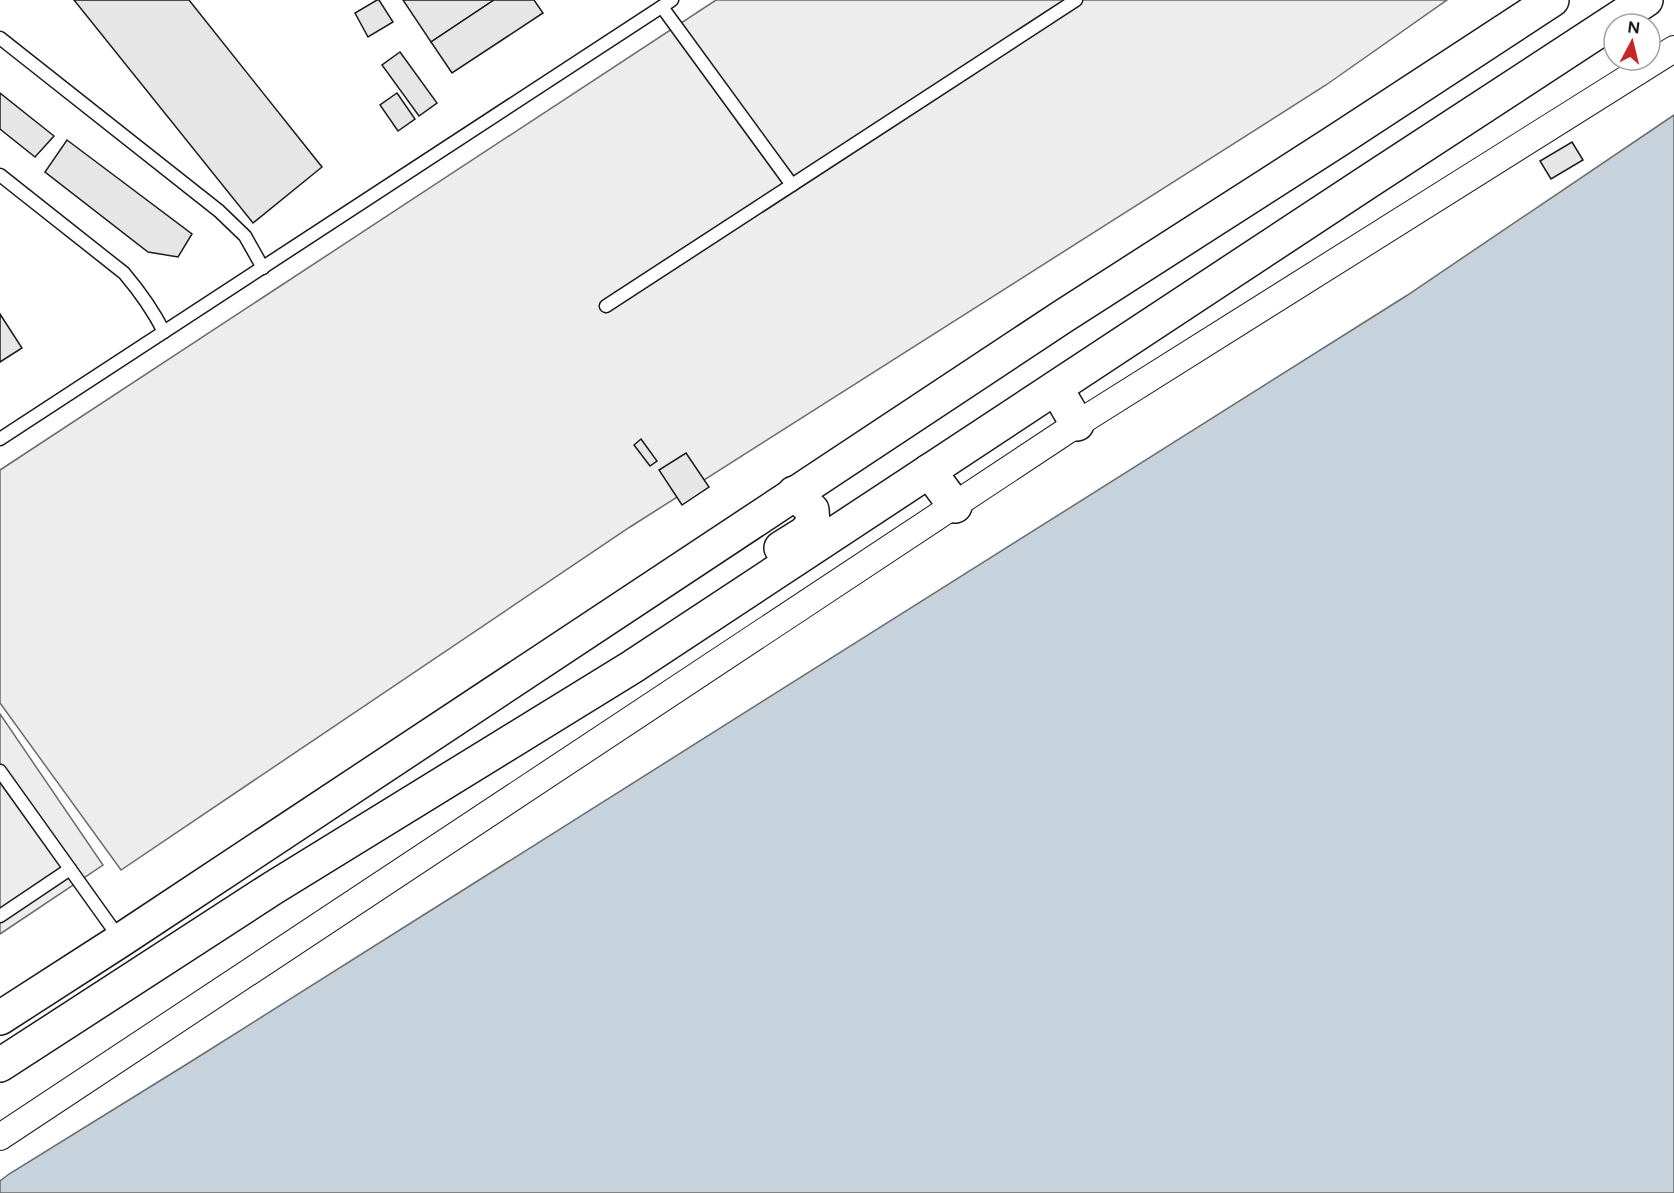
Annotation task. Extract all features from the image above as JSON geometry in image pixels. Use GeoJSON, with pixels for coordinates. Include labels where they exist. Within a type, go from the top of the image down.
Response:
{"type":"FeatureCollection","features":[{"type":"Feature","properties":{"kind":"street"},"geometry":{"type":"LineString","coordinates":[[0,1018],[1062,317],[1552,0]]}},
{"type":"Feature","properties":{"kind":"street"},"geometry":{"type":"LineString","coordinates":[[0,1065],[273,888],[632,668],[1647,0]]}},
{"type":"Feature","properties":{"kind":"street"},"geometry":{"type":"LineString","coordinates":[[0,1137],[1077,424],[1674,49]]}},
{"type":"Feature","properties":{"kind":"street"},"geometry":{"type":"LineString","coordinates":[[1056,388],[1077,424]]}},
{"type":"Feature","properties":{"kind":"street"},"geometry":{"type":"LineString","coordinates":[[929,471],[955,506]]}},
{"type":"Feature","properties":{"kind":"street"},"geometry":{"type":"LineString","coordinates":[[632,668],[639,653],[649,640],[673,618],[810,529],[813,523],[812,510],[794,493]]}},
{"type":"Feature","properties":{"kind":"lane"},"geometry":{"type":"LineString","coordinates":[[606,306],[1076,0]]}},
{"type":"Feature","properties":{"kind":"lane"},"geometry":{"type":"LineString","coordinates":[[0,439],[667,4],[792,185]]}},
{"type":"Feature","properties":{"kind":"lane"},"geometry":{"type":"LineString","coordinates":[[0,38],[219,211],[245,236],[263,268]]}},
{"type":"Feature","properties":{"kind":"lane"},"geometry":{"type":"LineString","coordinates":[[0,175],[124,273],[140,291],[164,332]]}},
{"type":"Feature","properties":{"kind":"lane"},"geometry":{"type":"LineString","coordinates":[[0,771],[121,940]]}},
{"type":"Feature","properties":{"kind":"lane"},"geometry":{"type":"LineString","coordinates":[[0,916],[70,869]]}},
{"type":"Feature","properties":{"kind":"shaded area"},"geometry":{"type":"Polygon","coordinates":[[[716,0],[1447,0],[1326,85],[630,527],[121,870],[0,703],[0,470],[716,0]]]}},
{"type":"Feature","properties":{"kind":"shaded area"},"geometry":{"type":"Polygon","coordinates":[[[1674,115],[1674,1193],[0,1193],[0,1181],[9,1174],[1406,296],[1674,115]]]}},
{"type":"Feature","properties":{"kind":"shaded area"},"geometry":{"type":"Polygon","coordinates":[[[0,714],[103,865],[0,934],[0,714]]]}},
{"type":"Feature","properties":{"kind":"building"},"geometry":{"type":"Polygon","coordinates":[[[74,0],[189,0],[322,167],[253,223],[74,0]]]}},
{"type":"Feature","properties":{"kind":"building"},"geometry":{"type":"Polygon","coordinates":[[[377,0],[393,22],[368,37],[355,13],[377,0]]]}},
{"type":"Feature","properties":{"kind":"building"},"geometry":{"type":"Polygon","coordinates":[[[403,0],[494,0],[431,42],[403,0]]]}},
{"type":"Feature","properties":{"kind":"building"},"geometry":{"type":"Polygon","coordinates":[[[494,0],[534,0],[543,13],[452,73],[431,42],[494,0]]]}},
{"type":"Feature","properties":{"kind":"building"},"geometry":{"type":"Polygon","coordinates":[[[400,52],[437,103],[419,116],[382,65],[400,52]]]}},
{"type":"Feature","properties":{"kind":"building"},"geometry":{"type":"Polygon","coordinates":[[[0,93],[54,136],[35,157],[0,129],[0,93]]]}},
{"type":"Feature","properties":{"kind":"building"},"geometry":{"type":"Polygon","coordinates":[[[397,93],[415,119],[398,131],[380,105],[397,93]]]}},
{"type":"Feature","properties":{"kind":"building"},"geometry":{"type":"Polygon","coordinates":[[[67,140],[192,234],[178,257],[148,252],[45,172],[67,140]]]}},
{"type":"Feature","properties":{"kind":"building"},"geometry":{"type":"Polygon","coordinates":[[[1572,142],[1583,160],[1551,179],[1540,161],[1572,142]]]}},
{"type":"Feature","properties":{"kind":"building"},"geometry":{"type":"Polygon","coordinates":[[[0,314],[22,348],[0,362],[0,314]]]}},
{"type":"Feature","properties":{"kind":"building"},"geometry":{"type":"Polygon","coordinates":[[[641,439],[657,461],[650,466],[634,445],[641,439]]]}},
{"type":"Feature","properties":{"kind":"building"},"geometry":{"type":"Polygon","coordinates":[[[686,453],[709,487],[682,505],[659,470],[686,453]]]}}]}
